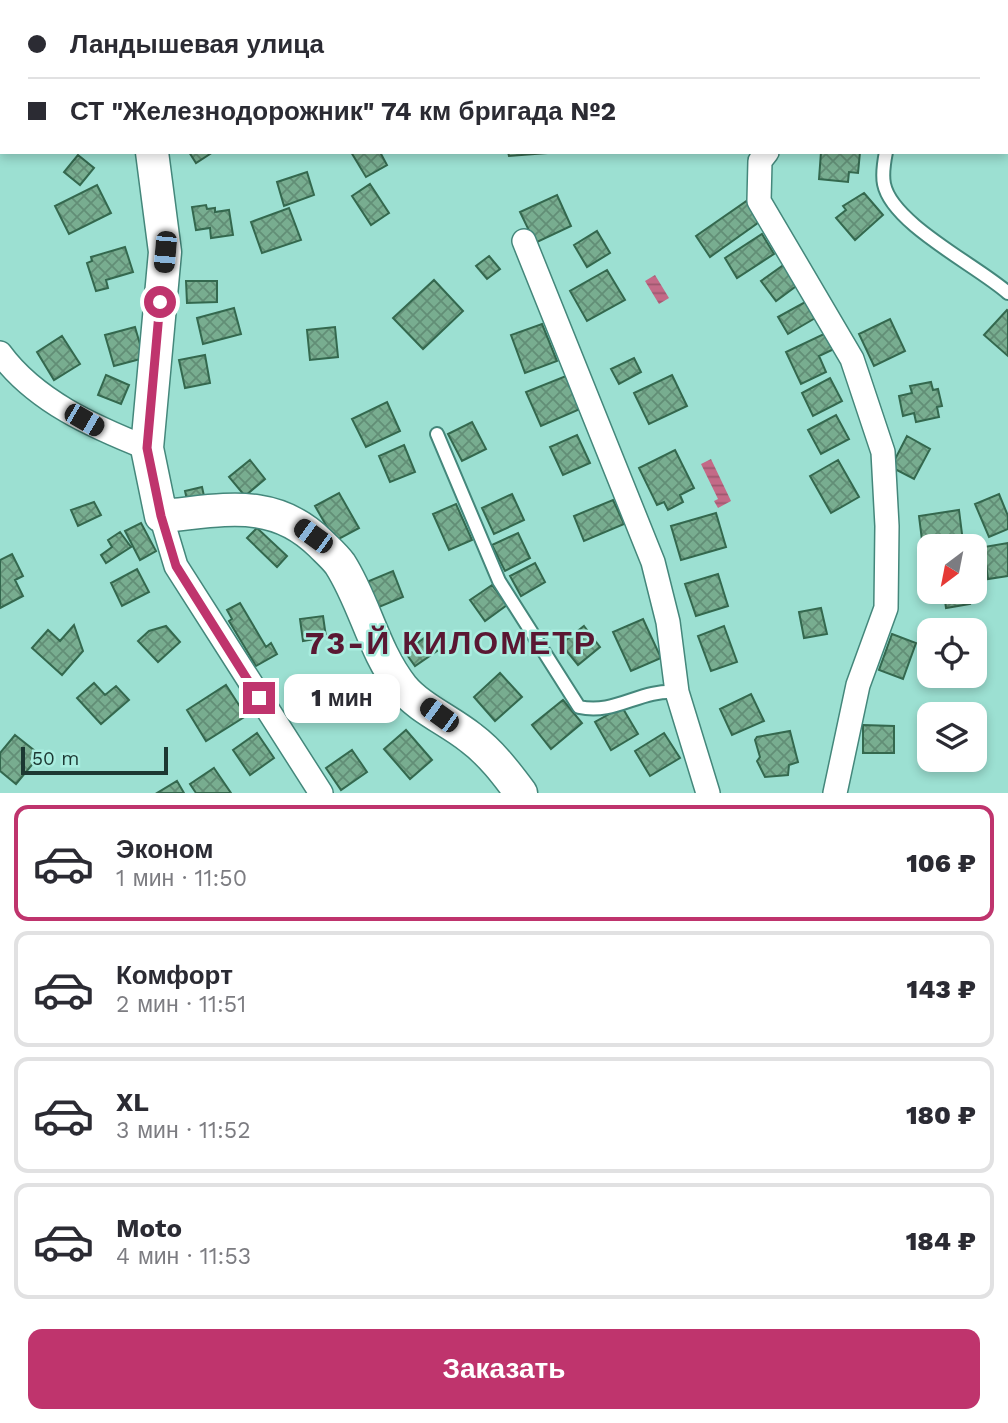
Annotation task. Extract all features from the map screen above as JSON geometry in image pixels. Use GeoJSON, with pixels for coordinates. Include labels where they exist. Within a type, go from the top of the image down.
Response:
{"type":"FeatureCollection","features":[{"type":"Feature","properties":{"kind":"street"},"geometry":{"type":"LineString","coordinates":[[152,154],[165,252],[147,448],[161,516],[176,566],[321,793]]}},
{"type":"Feature","properties":{"kind":"street"},"geometry":{"type":"LineString","coordinates":[[763,156],[759,201],[852,359],[883,452],[887,526],[886,608],[858,685],[835,793]]}},
{"type":"Feature","properties":{"kind":"street"},"geometry":{"type":"LineString","coordinates":[[524,241],[653,562],[668,622],[677,692],[708,793]]}},
{"type":"Feature","properties":{"kind":"street"},"geometry":{"type":"LineString","coordinates":[[0,353],[12,369],[50,399],[102,430],[147,448]]}},
{"type":"Feature","properties":{"kind":"street"},"geometry":{"type":"LineString","coordinates":[[161,516],[241,509],[266,511],[289,519],[313,536],[340,563],[384,663],[405,691],[473,739],[503,769],[521,793]]}},
{"type":"Feature","properties":{"kind":"lane"},"geometry":{"type":"LineString","coordinates":[[887,154],[884,185],[893,204],[933,240],[1008,293]]}},
{"type":"Feature","properties":{"kind":"lane"},"geometry":{"type":"LineString","coordinates":[[437,434],[499,581],[579,707],[598,711],[656,690],[677,692]]}},
{"type":"Feature","properties":{"kind":"shaded area"},"geometry":{"type":"Polygon","coordinates":[[[655,275],[669,298],[659,304],[645,281],[655,275]]]}},
{"type":"Feature","properties":{"kind":"shaded area"},"geometry":{"type":"Polygon","coordinates":[[[711,459],[731,501],[718,508],[714,501],[718,499],[701,464],[711,459]]]}},
{"type":"Feature","properties":{"kind":"building"},"geometry":{"type":"Polygon","coordinates":[[[190,154],[210,154],[196,163],[190,154]]]}},
{"type":"Feature","properties":{"kind":"building"},"geometry":{"type":"Polygon","coordinates":[[[352,154],[381,154],[387,165],[366,177],[352,154]]]}},
{"type":"Feature","properties":{"kind":"building"},"geometry":{"type":"Polygon","coordinates":[[[821,154],[860,154],[858,173],[849,172],[848,182],[819,179],[821,154]]]}},
{"type":"Feature","properties":{"kind":"building"},"geometry":{"type":"Polygon","coordinates":[[[78,155],[94,168],[80,185],[64,172],[78,155]]]}},
{"type":"Feature","properties":{"kind":"building"},"geometry":{"type":"Polygon","coordinates":[[[307,172],[314,195],[284,206],[277,182],[307,172]]]}},
{"type":"Feature","properties":{"kind":"building"},"geometry":{"type":"Polygon","coordinates":[[[370,184],[389,213],[371,225],[352,196],[370,184]]]}},
{"type":"Feature","properties":{"kind":"building"},"geometry":{"type":"Polygon","coordinates":[[[97,185],[111,213],[69,234],[55,206],[97,185]]]}},
{"type":"Feature","properties":{"kind":"building"},"geometry":{"type":"Polygon","coordinates":[[[864,193],[883,215],[855,240],[836,218],[846,210],[843,206],[864,193]]]}},
{"type":"Feature","properties":{"kind":"building"},"geometry":{"type":"Polygon","coordinates":[[[557,195],[571,226],[535,243],[520,212],[557,195]]]}},
{"type":"Feature","properties":{"kind":"building"},"geometry":{"type":"Polygon","coordinates":[[[748,200],[762,220],[710,257],[696,236],[748,200]]]}},
{"type":"Feature","properties":{"kind":"building"},"geometry":{"type":"Polygon","coordinates":[[[206,205],[207,209],[215,208],[215,212],[229,210],[233,235],[211,238],[210,228],[196,230],[192,207],[206,205]]]}},
{"type":"Feature","properties":{"kind":"building"},"geometry":{"type":"Polygon","coordinates":[[[289,208],[301,240],[262,253],[251,222],[289,208]]]}},
{"type":"Feature","properties":{"kind":"building"},"geometry":{"type":"Polygon","coordinates":[[[597,231],[610,253],[587,267],[574,245],[597,231]]]}},
{"type":"Feature","properties":{"kind":"building"},"geometry":{"type":"Polygon","coordinates":[[[762,234],[774,254],[737,278],[725,258],[762,234]]]}},
{"type":"Feature","properties":{"kind":"building"},"geometry":{"type":"Polygon","coordinates":[[[125,247],[133,272],[106,280],[108,288],[96,291],[87,263],[92,261],[91,257],[125,247]]]}},
{"type":"Feature","properties":{"kind":"building"},"geometry":{"type":"Polygon","coordinates":[[[489,256],[500,269],[487,279],[476,266],[489,256]]]}},
{"type":"Feature","properties":{"kind":"building"},"geometry":{"type":"Polygon","coordinates":[[[785,264],[799,284],[776,301],[761,281],[785,264]]]}},
{"type":"Feature","properties":{"kind":"building"},"geometry":{"type":"Polygon","coordinates":[[[607,270],[625,300],[587,321],[570,291],[607,270]]]}},
{"type":"Feature","properties":{"kind":"building"},"geometry":{"type":"Polygon","coordinates":[[[434,280],[463,311],[423,349],[393,318],[434,280]]]}},
{"type":"Feature","properties":{"kind":"building"},"geometry":{"type":"Polygon","coordinates":[[[186,281],[217,281],[217,302],[187,303],[186,281]]]}},
{"type":"Feature","properties":{"kind":"building"},"geometry":{"type":"Polygon","coordinates":[[[807,301],[817,317],[788,334],[778,317],[807,301]]]}},
{"type":"Feature","properties":{"kind":"building"},"geometry":{"type":"Polygon","coordinates":[[[234,308],[241,334],[203,344],[197,318],[234,308]]]}},
{"type":"Feature","properties":{"kind":"building"},"geometry":{"type":"Polygon","coordinates":[[[1008,311],[1008,356],[984,335],[1008,311]]]}},
{"type":"Feature","properties":{"kind":"building"},"geometry":{"type":"Polygon","coordinates":[[[890,319],[905,351],[874,366],[859,334],[890,319]]]}},
{"type":"Feature","properties":{"kind":"building"},"geometry":{"type":"Polygon","coordinates":[[[542,324],[557,361],[525,373],[511,335],[542,324]]]}},
{"type":"Feature","properties":{"kind":"building"},"geometry":{"type":"Polygon","coordinates":[[[135,327],[144,358],[114,366],[105,335],[135,327]]]}},
{"type":"Feature","properties":{"kind":"building"},"geometry":{"type":"Polygon","coordinates":[[[335,327],[338,357],[310,360],[307,330],[335,327]]]}},
{"type":"Feature","properties":{"kind":"building"},"geometry":{"type":"Polygon","coordinates":[[[826,333],[834,349],[819,356],[826,372],[801,384],[786,352],[826,333]]]}},
{"type":"Feature","properties":{"kind":"building"},"geometry":{"type":"Polygon","coordinates":[[[62,336],[80,364],[54,380],[37,352],[62,336]]]}},
{"type":"Feature","properties":{"kind":"building"},"geometry":{"type":"Polygon","coordinates":[[[205,355],[210,383],[185,388],[179,360],[205,355]]]}},
{"type":"Feature","properties":{"kind":"building"},"geometry":{"type":"Polygon","coordinates":[[[634,358],[641,372],[619,384],[611,369],[634,358]]]}},
{"type":"Feature","properties":{"kind":"building"},"geometry":{"type":"Polygon","coordinates":[[[106,375],[129,385],[121,404],[98,395],[106,375]]]}},
{"type":"Feature","properties":{"kind":"building"},"geometry":{"type":"Polygon","coordinates":[[[672,375],[687,406],[649,424],[634,393],[672,375]]]}},
{"type":"Feature","properties":{"kind":"building"},"geometry":{"type":"Polygon","coordinates":[[[566,376],[580,409],[541,426],[526,392],[566,376]]]}},
{"type":"Feature","properties":{"kind":"building"},"geometry":{"type":"Polygon","coordinates":[[[830,378],[842,401],[813,416],[802,393],[830,378]]]}},
{"type":"Feature","properties":{"kind":"building"},"geometry":{"type":"Polygon","coordinates":[[[931,382],[933,390],[938,389],[942,406],[937,407],[939,417],[916,422],[914,413],[903,416],[899,396],[912,393],[910,386],[931,382]]]}},
{"type":"Feature","properties":{"kind":"building"},"geometry":{"type":"Polygon","coordinates":[[[387,402],[400,431],[366,447],[352,419],[387,402]]]}},
{"type":"Feature","properties":{"kind":"building"},"geometry":{"type":"Polygon","coordinates":[[[836,415],[849,439],[821,454],[808,430],[836,415]]]}},
{"type":"Feature","properties":{"kind":"building"},"geometry":{"type":"Polygon","coordinates":[[[472,422],[486,449],[462,461],[448,434],[472,422]]]}},
{"type":"Feature","properties":{"kind":"building"},"geometry":{"type":"Polygon","coordinates":[[[577,435],[590,463],[563,475],[550,447],[577,435]]]}},
{"type":"Feature","properties":{"kind":"building"},"geometry":{"type":"Polygon","coordinates":[[[907,436],[930,449],[914,479],[891,467],[907,436]]]}},
{"type":"Feature","properties":{"kind":"building"},"geometry":{"type":"Polygon","coordinates":[[[404,445],[415,472],[390,482],[379,456],[404,445]]]}},
{"type":"Feature","properties":{"kind":"building"},"geometry":{"type":"Polygon","coordinates":[[[675,450],[694,488],[680,495],[683,502],[668,510],[664,502],[657,505],[639,468],[675,450]]]}},
{"type":"Feature","properties":{"kind":"building"},"geometry":{"type":"Polygon","coordinates":[[[250,460],[265,479],[245,496],[229,477],[250,460]]]}},
{"type":"Feature","properties":{"kind":"building"},"geometry":{"type":"Polygon","coordinates":[[[838,460],[859,497],[831,513],[810,476],[838,460]]]}},
{"type":"Feature","properties":{"kind":"building"},"geometry":{"type":"Polygon","coordinates":[[[202,487],[206,505],[189,509],[185,491],[202,487]]]}},
{"type":"Feature","properties":{"kind":"building"},"geometry":{"type":"Polygon","coordinates":[[[339,493],[359,528],[335,541],[315,506],[339,493]]]}},
{"type":"Feature","properties":{"kind":"building"},"geometry":{"type":"Polygon","coordinates":[[[512,494],[524,520],[494,534],[482,508],[512,494]]]}},
{"type":"Feature","properties":{"kind":"building"},"geometry":{"type":"Polygon","coordinates":[[[999,494],[1008,516],[1008,529],[989,537],[975,504],[999,494]]]}},
{"type":"Feature","properties":{"kind":"building"},"geometry":{"type":"Polygon","coordinates":[[[613,500],[624,524],[584,541],[574,516],[613,500]]]}},
{"type":"Feature","properties":{"kind":"building"},"geometry":{"type":"Polygon","coordinates":[[[94,502],[101,515],[78,526],[71,510],[94,502]]]}},
{"type":"Feature","properties":{"kind":"building"},"geometry":{"type":"Polygon","coordinates":[[[456,504],[472,540],[449,550],[433,514],[456,504]]]}},
{"type":"Feature","properties":{"kind":"building"},"geometry":{"type":"Polygon","coordinates":[[[959,510],[962,534],[921,534],[919,516],[959,510]]]}},
{"type":"Feature","properties":{"kind":"building"},"geometry":{"type":"Polygon","coordinates":[[[716,513],[726,547],[681,560],[671,526],[716,513]]]}},
{"type":"Feature","properties":{"kind":"building"},"geometry":{"type":"Polygon","coordinates":[[[141,523],[156,551],[140,560],[125,531],[141,523]]]}},
{"type":"Feature","properties":{"kind":"building"},"geometry":{"type":"Polygon","coordinates":[[[257,528],[287,556],[277,567],[247,538],[257,528]]]}},
{"type":"Feature","properties":{"kind":"building"},"geometry":{"type":"Polygon","coordinates":[[[120,532],[131,547],[106,563],[101,555],[112,547],[108,540],[120,532]]]}},
{"type":"Feature","properties":{"kind":"building"},"geometry":{"type":"Polygon","coordinates":[[[518,533],[530,558],[505,571],[492,545],[518,533]]]}},
{"type":"Feature","properties":{"kind":"building"},"geometry":{"type":"Polygon","coordinates":[[[1008,543],[1008,576],[988,579],[987,546],[1008,543]]]}},
{"type":"Feature","properties":{"kind":"building"},"geometry":{"type":"Polygon","coordinates":[[[12,554],[23,576],[15,580],[23,596],[0,608],[0,560],[12,554]]]}},
{"type":"Feature","properties":{"kind":"building"},"geometry":{"type":"Polygon","coordinates":[[[535,563],[545,582],[521,596],[510,576],[535,563]]]}},
{"type":"Feature","properties":{"kind":"building"},"geometry":{"type":"Polygon","coordinates":[[[137,569],[149,592],[122,606],[111,583],[137,569]]]}},
{"type":"Feature","properties":{"kind":"building"},"geometry":{"type":"Polygon","coordinates":[[[393,571],[403,597],[367,612],[357,586],[393,571]]]}},
{"type":"Feature","properties":{"kind":"building"},"geometry":{"type":"Polygon","coordinates":[[[718,574],[728,606],[696,616],[685,584],[718,574]]]}},
{"type":"Feature","properties":{"kind":"building"},"geometry":{"type":"Polygon","coordinates":[[[492,585],[507,605],[485,621],[470,600],[492,585]]]}},
{"type":"Feature","properties":{"kind":"building"},"geometry":{"type":"Polygon","coordinates":[[[240,603],[266,647],[271,643],[277,654],[256,666],[229,621],[232,619],[227,610],[240,603]]]}},
{"type":"Feature","properties":{"kind":"building"},"geometry":{"type":"Polygon","coordinates":[[[945,604],[970,604],[946,608],[945,604]]]}},
{"type":"Feature","properties":{"kind":"building"},"geometry":{"type":"Polygon","coordinates":[[[821,608],[827,634],[804,638],[799,612],[821,608]]]}},
{"type":"Feature","properties":{"kind":"building"},"geometry":{"type":"Polygon","coordinates":[[[323,616],[326,637],[303,641],[300,619],[323,616]]]}},
{"type":"Feature","properties":{"kind":"building"},"geometry":{"type":"Polygon","coordinates":[[[643,619],[661,658],[631,671],[613,632],[643,619]]]}},
{"type":"Feature","properties":{"kind":"building"},"geometry":{"type":"Polygon","coordinates":[[[74,625],[83,651],[62,675],[32,648],[48,630],[60,641],[74,625]]]}},
{"type":"Feature","properties":{"kind":"building"},"geometry":{"type":"Polygon","coordinates":[[[166,626],[180,642],[158,662],[138,641],[149,631],[166,626]]]}},
{"type":"Feature","properties":{"kind":"building"},"geometry":{"type":"Polygon","coordinates":[[[584,626],[600,647],[578,665],[561,644],[584,626]]]}},
{"type":"Feature","properties":{"kind":"building"},"geometry":{"type":"Polygon","coordinates":[[[724,626],[737,662],[711,671],[698,636],[724,626]]]}},
{"type":"Feature","properties":{"kind":"building"},"geometry":{"type":"Polygon","coordinates":[[[892,634],[916,643],[903,679],[879,670],[892,634]]]}},
{"type":"Feature","properties":{"kind":"building"},"geometry":{"type":"Polygon","coordinates":[[[427,636],[437,651],[415,666],[405,652],[427,636]]]}},
{"type":"Feature","properties":{"kind":"building"},"geometry":{"type":"Polygon","coordinates":[[[500,673],[522,697],[495,721],[474,697],[500,673]]]}},
{"type":"Feature","properties":{"kind":"building"},"geometry":{"type":"Polygon","coordinates":[[[94,683],[105,695],[116,686],[129,700],[101,724],[77,698],[94,683]]]}},
{"type":"Feature","properties":{"kind":"building"},"geometry":{"type":"Polygon","coordinates":[[[226,685],[246,716],[206,741],[187,710],[226,685]]]}},
{"type":"Feature","properties":{"kind":"building"},"geometry":{"type":"Polygon","coordinates":[[[751,694],[764,721],[732,735],[720,709],[751,694]]]}},
{"type":"Feature","properties":{"kind":"building"},"geometry":{"type":"Polygon","coordinates":[[[563,700],[582,723],[551,749],[532,725],[563,700]]]}},
{"type":"Feature","properties":{"kind":"building"},"geometry":{"type":"Polygon","coordinates":[[[622,707],[638,734],[611,750],[595,722],[622,707]]]}},
{"type":"Feature","properties":{"kind":"building"},"geometry":{"type":"Polygon","coordinates":[[[863,725],[894,726],[894,753],[863,753],[863,725]]]}},
{"type":"Feature","properties":{"kind":"building"},"geometry":{"type":"Polygon","coordinates":[[[406,730],[432,760],[410,779],[384,749],[406,730]]]}},
{"type":"Feature","properties":{"kind":"building"},"geometry":{"type":"Polygon","coordinates":[[[790,731],[798,762],[789,765],[788,775],[765,777],[757,761],[760,757],[755,740],[757,737],[790,731]]]}},
{"type":"Feature","properties":{"kind":"building"},"geometry":{"type":"Polygon","coordinates":[[[257,733],[274,758],[250,775],[233,750],[257,733]]]}},
{"type":"Feature","properties":{"kind":"building"},"geometry":{"type":"Polygon","coordinates":[[[664,733],[680,758],[650,776],[635,751],[664,733]]]}},
{"type":"Feature","properties":{"kind":"building"},"geometry":{"type":"Polygon","coordinates":[[[15,735],[40,755],[16,784],[0,771],[0,753],[15,735]]]}},
{"type":"Feature","properties":{"kind":"building"},"geometry":{"type":"Polygon","coordinates":[[[352,750],[367,772],[341,790],[326,768],[352,750]]]}},
{"type":"Feature","properties":{"kind":"building"},"geometry":{"type":"Polygon","coordinates":[[[214,768],[231,793],[196,793],[190,784],[214,768]]]}},
{"type":"Feature","properties":{"kind":"building"},"geometry":{"type":"Polygon","coordinates":[[[177,781],[184,793],[157,793],[177,781]]]}},
{"type":"Feature","properties":{"kind":"district","name":"73-Й КИЛОМЕТР"},"geometry":{"type":"Point","coordinates":[451,643]}},
{"type":"Feature","properties":{"kind":"route"},"geometry":{"type":"LineString","coordinates":[[160,302],[147,448],[161,516],[176,566],[259,698]]}}]}
